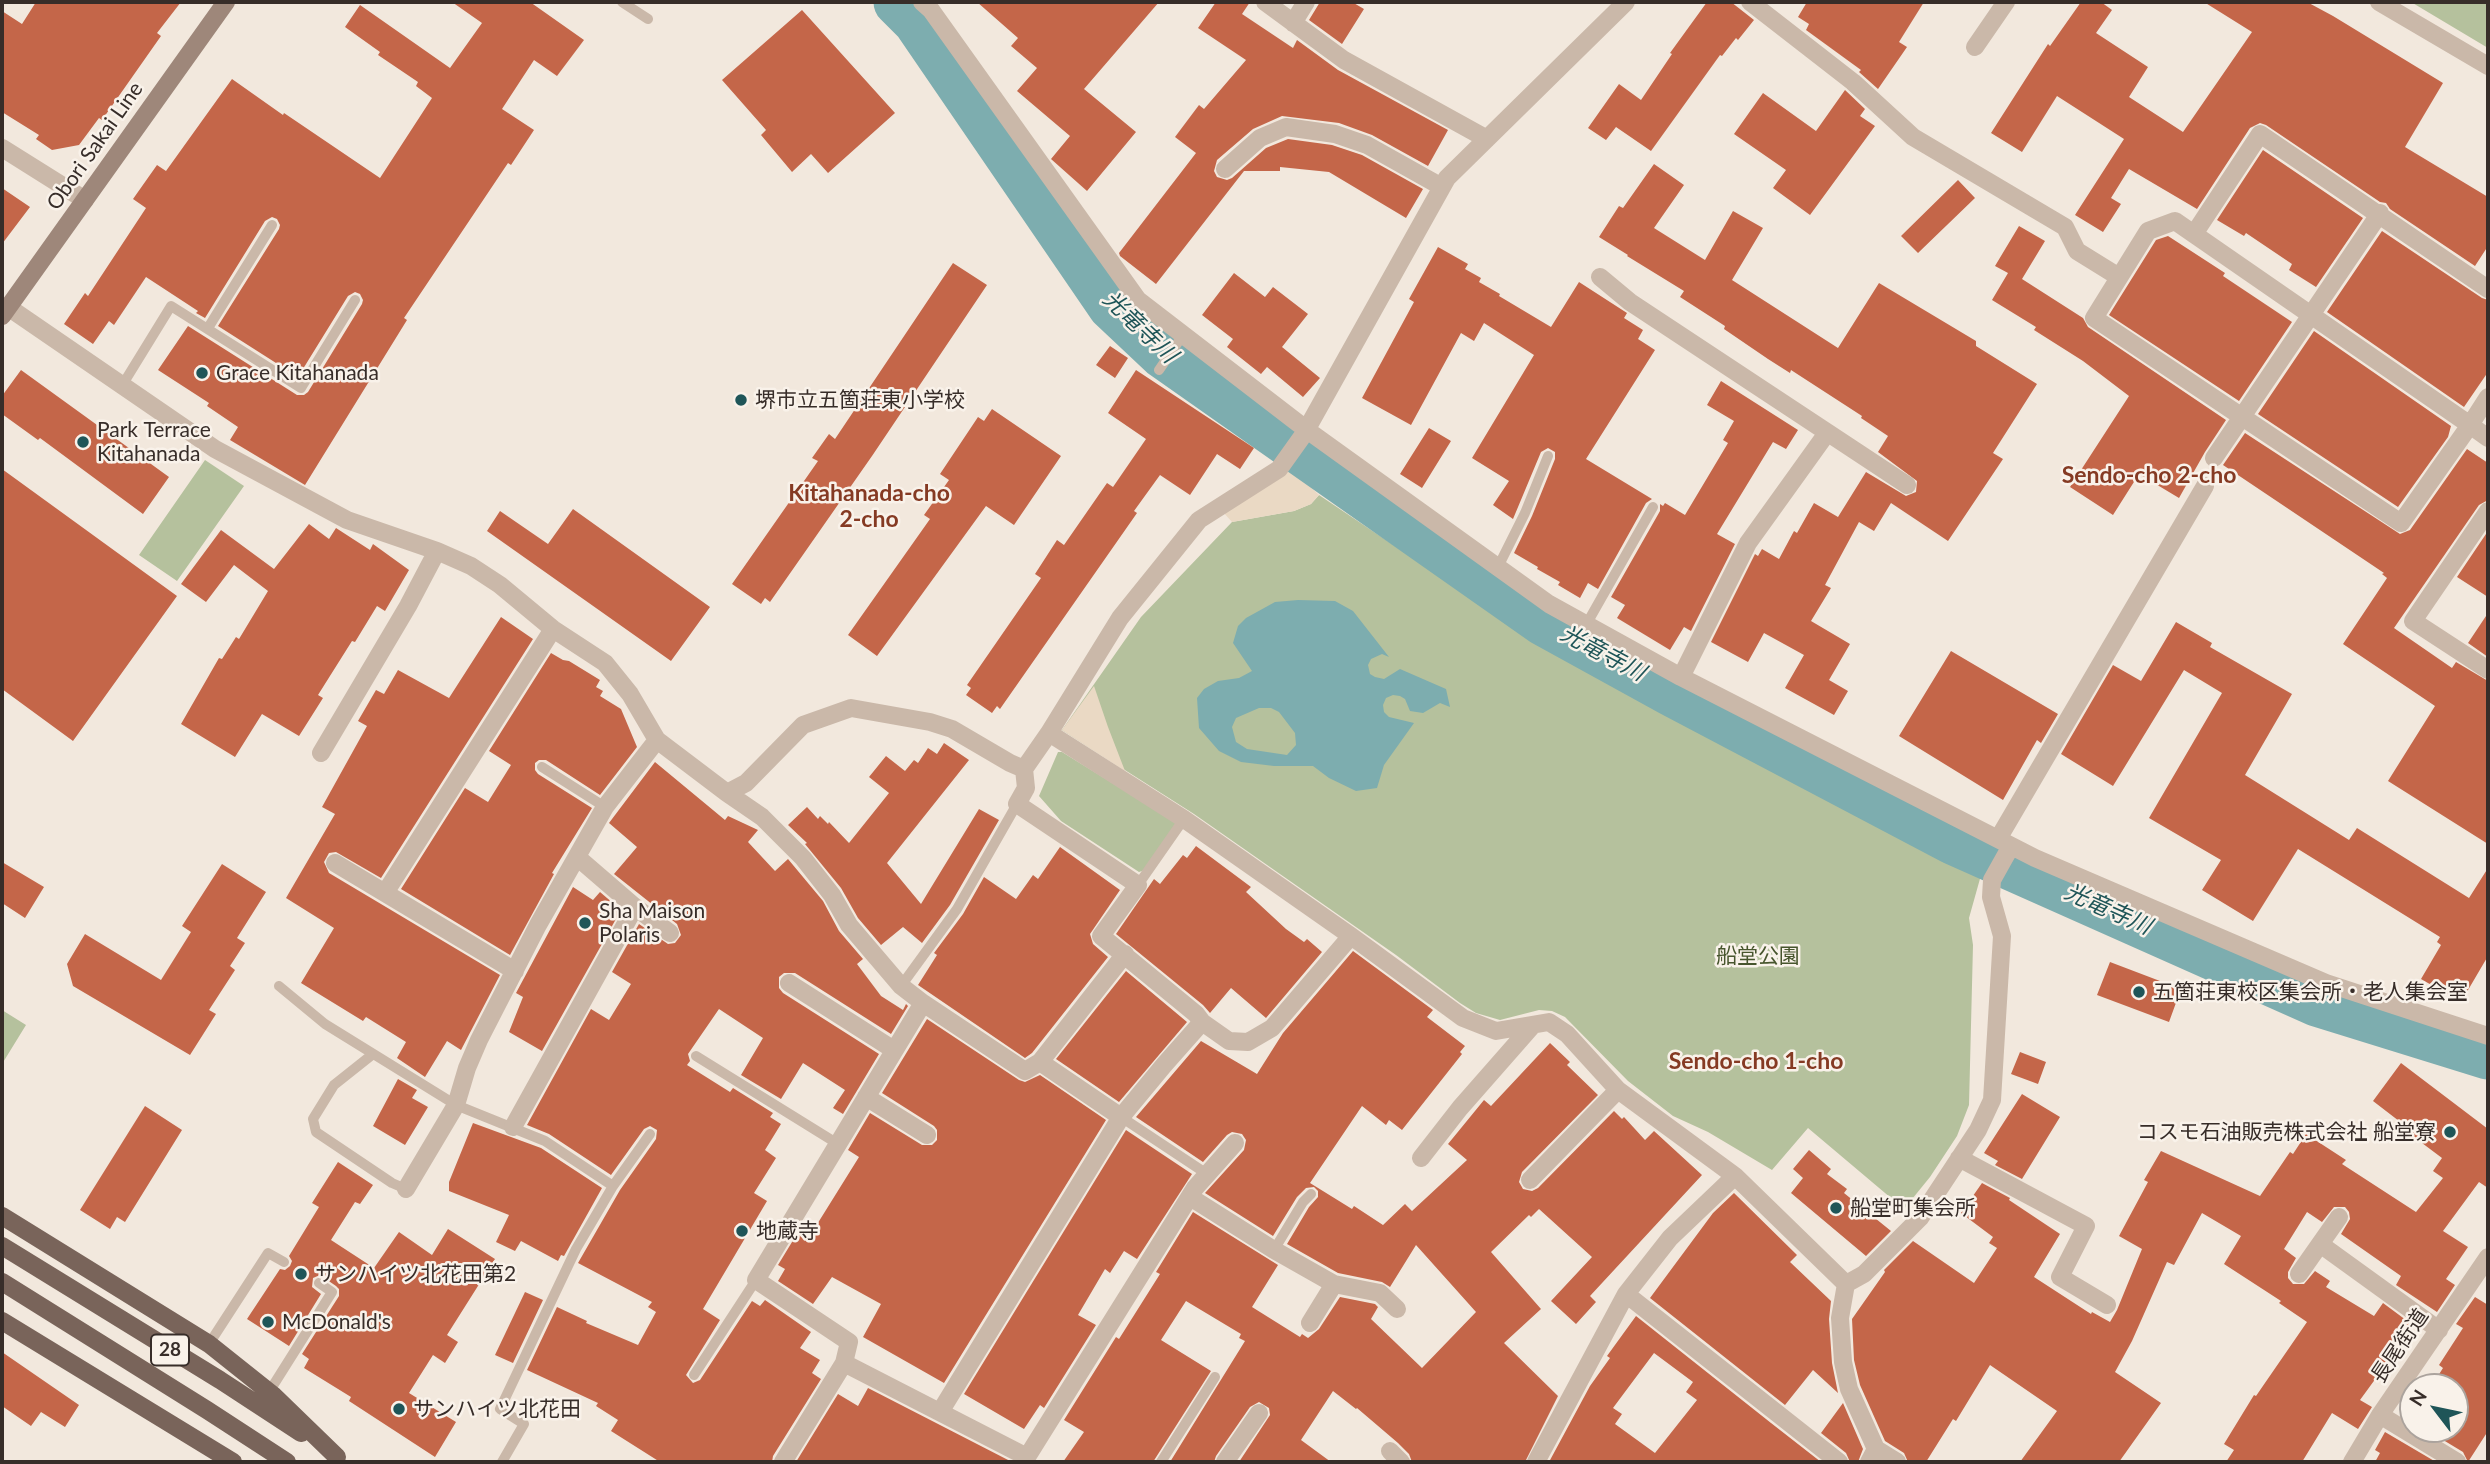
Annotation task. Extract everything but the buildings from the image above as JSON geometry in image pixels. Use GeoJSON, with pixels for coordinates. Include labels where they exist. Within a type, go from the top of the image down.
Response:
{"type":"FeatureCollection","features":[{"type":"Feature","properties":{"kind":"main road","name":"Obori Sakai Line"},"geometry":{"type":"LineString","coordinates":[[5,311],[204,29],[226,2]]}},
{"type":"Feature","properties":{"kind":"main road"},"geometry":{"type":"LineString","coordinates":[[2,1216],[209,1344],[269,1392],[341,1459]]}},
{"type":"Feature","properties":{"kind":"main road","name":"28"},"geometry":{"type":"LineString","coordinates":[[2,1246],[220,1380],[341,1459]]}},
{"type":"Feature","properties":{"kind":"main road","name":"28"},"geometry":{"type":"LineString","coordinates":[[2,1282],[287,1462]]}},
{"type":"Feature","properties":{"kind":"main road"},"geometry":{"type":"LineString","coordinates":[[2,1321],[233,1462]]}},
{"type":"Feature","properties":{"kind":"street"},"geometry":{"type":"LineString","coordinates":[[922,2],[931,10],[1138,300],[1306,432],[1549,604],[1681,677],[2006,844],[2326,983],[2488,1036]]}},
{"type":"Feature","properties":{"kind":"street"},"geometry":{"type":"LineString","coordinates":[[1265,2],[1343,60],[1487,139]]}},
{"type":"Feature","properties":{"kind":"street"},"geometry":{"type":"LineString","coordinates":[[1293,23],[1306,2]]}},
{"type":"Feature","properties":{"kind":"street"},"geometry":{"type":"LineString","coordinates":[[1351,936],[1272,1028],[1248,1042],[1229,1041],[1202,1022],[1101,936],[1138,885],[1017,804],[1026,788],[1024,769],[1120,618],[1199,520],[1279,469],[1284,463],[1306,432],[1447,178],[1626,2]]}},
{"type":"Feature","properties":{"kind":"street"},"geometry":{"type":"LineString","coordinates":[[1750,2],[1853,82],[1913,136],[2065,227],[2077,251],[2119,277]]}},
{"type":"Feature","properties":{"kind":"street"},"geometry":{"type":"LineString","coordinates":[[1975,47],[2006,2]]}},
{"type":"Feature","properties":{"kind":"street"},"geometry":{"type":"LineString","coordinates":[[2379,2],[2488,66]]}},
{"type":"Feature","properties":{"kind":"street"},"geometry":{"type":"LineString","coordinates":[[1225,169],[1260,138],[1286,127],[1335,134],[1367,145],[1442,187]]}},
{"type":"Feature","properties":{"kind":"street"},"geometry":{"type":"LineString","coordinates":[[2194,234],[2260,134],[2380,213],[2488,289]]}},
{"type":"Feature","properties":{"kind":"street"},"geometry":{"type":"LineString","coordinates":[[2,148],[85,200]]}},
{"type":"Feature","properties":{"kind":"street"},"geometry":{"type":"LineString","coordinates":[[2214,458],[2380,213]]}},
{"type":"Feature","properties":{"kind":"street"},"geometry":{"type":"LineString","coordinates":[[2488,397],[2470,425],[2402,523],[2094,318],[2148,231],[2175,221],[2470,425],[2488,438]]}},
{"type":"Feature","properties":{"kind":"street"},"geometry":{"type":"LineString","coordinates":[[1600,277],[1630,302],[1907,485]]}},
{"type":"Feature","properties":{"kind":"street"},"geometry":{"type":"LineString","coordinates":[[5,311],[123,384],[215,449],[304,498],[347,520],[437,551],[471,566],[553,629],[606,663],[630,694],[657,740],[762,817],[803,858],[832,895],[849,925],[901,986],[1025,1071],[1041,1062],[1125,954]]}},
{"type":"Feature","properties":{"kind":"street"},"geometry":{"type":"LineString","coordinates":[[1681,677],[1748,543],[1827,433]]}},
{"type":"Feature","properties":{"kind":"street"},"geometry":{"type":"LineString","coordinates":[[1846,1284],[1864,1274],[1920,1218],[1978,1129],[1992,1100],[2001,936],[1991,897],[1993,878],[2006,844],[2205,486]]}},
{"type":"Feature","properties":{"kind":"street"},"geometry":{"type":"LineString","coordinates":[[2488,511],[2413,621],[2488,670]]}},
{"type":"Feature","properties":{"kind":"street"},"geometry":{"type":"LineString","coordinates":[[321,753],[358,682],[408,606],[437,551]]}},
{"type":"Feature","properties":{"kind":"street"},"geometry":{"type":"LineString","coordinates":[[385,893],[553,629]]}},
{"type":"Feature","properties":{"kind":"street"},"geometry":{"type":"LineString","coordinates":[[727,793],[746,783],[803,725],[851,708],[930,722],[952,729],[1010,764],[1024,769]]}},
{"type":"Feature","properties":{"kind":"street"},"geometry":{"type":"LineString","coordinates":[[1049,733],[1184,819],[1463,1018],[1496,1031],[1549,1022],[1567,1034],[1618,1090],[1735,1176],[1846,1284]]}},
{"type":"Feature","properties":{"kind":"street"},"geometry":{"type":"LineString","coordinates":[[406,1189],[456,1105],[479,1040],[538,925],[606,807],[657,740]]}},
{"type":"Feature","properties":{"kind":"street"},"geometry":{"type":"LineString","coordinates":[[577,857],[670,933]]}},
{"type":"Feature","properties":{"kind":"street"},"geometry":{"type":"LineString","coordinates":[[335,863],[515,971]]}},
{"type":"Feature","properties":{"kind":"street"},"geometry":{"type":"LineString","coordinates":[[513,1127],[635,907]]}},
{"type":"Feature","properties":{"kind":"street"},"geometry":{"type":"LineString","coordinates":[[789,983],[894,1050]]}},
{"type":"Feature","properties":{"kind":"street"},"geometry":{"type":"LineString","coordinates":[[783,1462],[844,1363],[849,1342],[756,1280],[923,1003]]}},
{"type":"Feature","properties":{"kind":"street"},"geometry":{"type":"LineString","coordinates":[[940,1412],[1121,1117],[1202,1022]]}},
{"type":"Feature","properties":{"kind":"street"},"geometry":{"type":"LineString","coordinates":[[1422,1158],[1460,1108],[1532,1026]]}},
{"type":"Feature","properties":{"kind":"street"},"geometry":{"type":"LineString","coordinates":[[1041,1062],[1121,1117]]}},
{"type":"Feature","properties":{"kind":"street"},"geometry":{"type":"LineString","coordinates":[[1530,1180],[1618,1090]]}},
{"type":"Feature","properties":{"kind":"street"},"geometry":{"type":"LineString","coordinates":[[866,1097],[927,1135]]}},
{"type":"Feature","properties":{"kind":"street"},"geometry":{"type":"LineString","coordinates":[[844,1363],[1031,1460],[1190,1196],[1235,1143]]}},
{"type":"Feature","properties":{"kind":"street"},"geometry":{"type":"LineString","coordinates":[[1959,1158],[2086,1226],[2060,1277],[2107,1304]]}},
{"type":"Feature","properties":{"kind":"street"},"geometry":{"type":"LineString","coordinates":[[1536,1462],[1626,1294],[1670,1238],[1735,1176]]}},
{"type":"Feature","properties":{"kind":"street"},"geometry":{"type":"LineString","coordinates":[[1190,1196],[1274,1250],[1334,1284],[1380,1293],[1397,1309]]}},
{"type":"Feature","properties":{"kind":"street"},"geometry":{"type":"LineString","coordinates":[[2299,1274],[2339,1217]]}},
{"type":"Feature","properties":{"kind":"street"},"geometry":{"type":"LineString","coordinates":[[2320,1244],[2439,1330]]}},
{"type":"Feature","properties":{"kind":"street","name":"長尾街道"},"geometry":{"type":"LineString","coordinates":[[2352,1462],[2380,1415],[2439,1330],[2482,1281],[2488,1257]]}},
{"type":"Feature","properties":{"kind":"street"},"geometry":{"type":"LineString","coordinates":[[1310,1323],[1334,1284]]}},
{"type":"Feature","properties":{"kind":"street"},"geometry":{"type":"LineString","coordinates":[[1846,1284],[1840,1318],[1843,1362],[1849,1389],[1872,1456],[1897,1462]]}},
{"type":"Feature","properties":{"kind":"street"},"geometry":{"type":"LineString","coordinates":[[1626,1294],[1839,1462]]}},
{"type":"Feature","properties":{"kind":"street"},"geometry":{"type":"LineString","coordinates":[[1225,1462],[1259,1413]]}},
{"type":"Feature","properties":{"kind":"street"},"geometry":{"type":"LineString","coordinates":[[2380,1415],[2458,1462]]}},
{"type":"Feature","properties":{"kind":"lane"},"geometry":{"type":"LineString","coordinates":[[622,2],[648,19]]}},
{"type":"Feature","properties":{"kind":"lane"},"geometry":{"type":"LineString","coordinates":[[208,328],[272,225]]}},
{"type":"Feature","properties":{"kind":"lane"},"geometry":{"type":"LineString","coordinates":[[123,384],[171,306],[301,388],[355,300]]}},
{"type":"Feature","properties":{"kind":"lane"},"geometry":{"type":"LineString","coordinates":[[1159,370],[1183,335]]}},
{"type":"Feature","properties":{"kind":"lane"},"geometry":{"type":"LineString","coordinates":[[1498,567],[1525,513],[1548,456]]}},
{"type":"Feature","properties":{"kind":"lane"},"geometry":{"type":"LineString","coordinates":[[1586,625],[1653,507]]}},
{"type":"Feature","properties":{"kind":"lane"},"geometry":{"type":"LineString","coordinates":[[542,767],[606,807]]}},
{"type":"Feature","properties":{"kind":"lane"},"geometry":{"type":"LineString","coordinates":[[901,986],[957,909],[1017,804]]}},
{"type":"Feature","properties":{"kind":"lane"},"geometry":{"type":"LineString","coordinates":[[1138,885],[1184,819]]}},
{"type":"Feature","properties":{"kind":"lane"},"geometry":{"type":"LineString","coordinates":[[279,986],[325,1024],[456,1105],[545,1141],[613,1186]]}},
{"type":"Feature","properties":{"kind":"lane"},"geometry":{"type":"LineString","coordinates":[[373,1054],[334,1085],[313,1119],[316,1132],[392,1183],[406,1189]]}},
{"type":"Feature","properties":{"kind":"lane"},"geometry":{"type":"LineString","coordinates":[[696,1056],[838,1144]]}},
{"type":"Feature","properties":{"kind":"lane"},"geometry":{"type":"LineString","coordinates":[[1121,1117],[1207,1174]]}},
{"type":"Feature","properties":{"kind":"lane"},"geometry":{"type":"LineString","coordinates":[[502,1462],[524,1424],[500,1409],[576,1249],[613,1186],[650,1134]]}},
{"type":"Feature","properties":{"kind":"lane"},"geometry":{"type":"LineString","coordinates":[[1274,1250],[1303,1202],[1311,1194]]}},
{"type":"Feature","properties":{"kind":"lane"},"geometry":{"type":"LineString","coordinates":[[209,1344],[268,1253],[284,1262]]}},
{"type":"Feature","properties":{"kind":"lane"},"geometry":{"type":"LineString","coordinates":[[694,1374],[756,1280]]}},
{"type":"Feature","properties":{"kind":"lane"},"geometry":{"type":"LineString","coordinates":[[269,1392],[332,1292],[319,1283]]}},
{"type":"Feature","properties":{"kind":"lane"},"geometry":{"type":"LineString","coordinates":[[1161,1462],[1215,1377]]}},
{"type":"Feature","properties":{"kind":"green space"},"geometry":{"type":"Polygon","coordinates":[[[2411,2],[2488,2],[2488,48],[2411,2]]]}},
{"type":"Feature","properties":{"kind":"green space"},"geometry":{"type":"Polygon","coordinates":[[[205,460],[244,486],[177,581],[139,555],[205,460]]]}},
{"type":"Feature","properties":{"kind":"green space","name":"船堂公園"},"geometry":{"type":"Polygon","coordinates":[[[1319,495],[1521,631],[1628,694],[1983,868],[1969,918],[1973,945],[1969,1105],[1957,1136],[1930,1177],[1904,1209],[1808,1128],[1772,1170],[1708,1132],[1673,1116],[1628,1081],[1565,1017],[1552,1011],[1539,1010],[1500,1020],[1476,1013],[1194,814],[1062,730],[1141,617],[1232,522],[1294,511],[1311,504],[1319,495]]]}},
{"type":"Feature","properties":{"kind":"green space"},"geometry":{"type":"Polygon","coordinates":[[[1058,752],[1177,823],[1145,870],[1139,872],[1061,821],[1039,796],[1058,752]]]}},
{"type":"Feature","properties":{"kind":"green space"},"geometry":{"type":"Polygon","coordinates":[[[2,1010],[26,1025],[2,1064],[2,1010]]]}},
{"type":"Feature","properties":{"kind":"shaded area"},"geometry":{"type":"Polygon","coordinates":[[[1291,468],[1319,495],[1311,504],[1294,511],[1232,522],[1223,512],[1291,468]]]}},
{"type":"Feature","properties":{"kind":"shaded area"},"geometry":{"type":"Polygon","coordinates":[[[1094,686],[1108,727],[1125,771],[1062,730],[1094,686]]]}},
{"type":"Feature","properties":{"kind":"water"},"geometry":{"type":"Polygon","coordinates":[[[1335,601],[1353,611],[1389,657],[1382,654],[1371,659],[1368,665],[1370,674],[1384,679],[1400,669],[1446,689],[1450,707],[1440,703],[1423,713],[1410,711],[1405,699],[1400,696],[1386,698],[1384,712],[1389,717],[1414,723],[1384,765],[1377,788],[1356,791],[1329,778],[1313,766],[1274,766],[1241,762],[1219,751],[1199,728],[1197,698],[1204,689],[1218,681],[1239,678],[1252,671],[1233,643],[1238,626],[1246,618],[1275,602],[1335,601]],[[1259,708],[1236,718],[1232,727],[1236,742],[1247,749],[1287,755],[1296,745],[1295,733],[1279,712],[1271,708],[1259,708]]]}},
{"type":"Feature","properties":{"kind":"waterway","name":"光竜寺川"},"geometry":{"type":"LineString","coordinates":[[898,2],[917,21],[1112,306],[1163,354],[1543,621],[1953,840],[2317,1002],[2488,1055]]}},
{"type":"Feature","properties":{"kind":"place","name":"Grace Kitahanada"},"geometry":{"type":"Point","coordinates":[202,373]}},
{"type":"Feature","properties":{"kind":"place","name":"堺市立五箇荘東小学校"},"geometry":{"type":"Point","coordinates":[741,400]}},
{"type":"Feature","properties":{"kind":"place","name":"Park Terrace Kitahanada"},"geometry":{"type":"Point","coordinates":[83,442]}},
{"type":"Feature","properties":{"kind":"place","name":"Sha Maison Polaris"},"geometry":{"type":"Point","coordinates":[585,923]}},
{"type":"Feature","properties":{"kind":"place","name":"五箇荘東校区集会所・老人集会室"},"geometry":{"type":"Point","coordinates":[2139,992]}},
{"type":"Feature","properties":{"kind":"place","name":"コスモ石油販売株式会社 船堂寮"},"geometry":{"type":"Point","coordinates":[2450,1132]}},
{"type":"Feature","properties":{"kind":"place","name":"船堂町集会所"},"geometry":{"type":"Point","coordinates":[1836,1208]}},
{"type":"Feature","properties":{"kind":"place","name":"地蔵寺"},"geometry":{"type":"Point","coordinates":[742,1231]}},
{"type":"Feature","properties":{"kind":"place","name":"サンハイツ北花田第2"},"geometry":{"type":"Point","coordinates":[301,1274]}},
{"type":"Feature","properties":{"kind":"place","name":"McDonald's"},"geometry":{"type":"Point","coordinates":[268,1322]}},
{"type":"Feature","properties":{"kind":"place","name":"サンハイツ北花田"},"geometry":{"type":"Point","coordinates":[399,1409]}},
{"type":"Feature","properties":{"kind":"district","name":"Sendo-cho 2-cho"},"geometry":{"type":"Point","coordinates":[2149,476]}},
{"type":"Feature","properties":{"kind":"district","name":"Kitahanada-cho 2-cho"},"geometry":{"type":"Point","coordinates":[869,507]}},
{"type":"Feature","properties":{"kind":"district","name":"Sendo-cho 1-cho"},"geometry":{"type":"Point","coordinates":[1756,1062]}}]}
